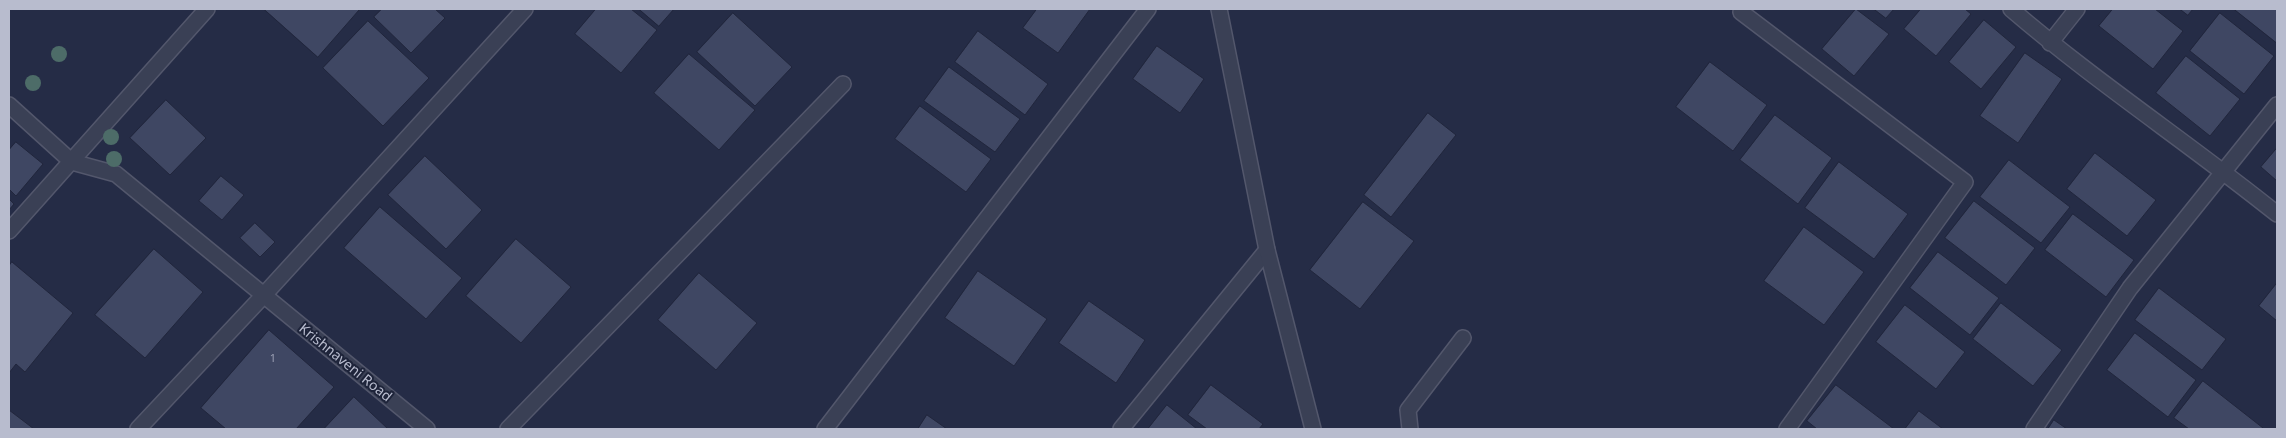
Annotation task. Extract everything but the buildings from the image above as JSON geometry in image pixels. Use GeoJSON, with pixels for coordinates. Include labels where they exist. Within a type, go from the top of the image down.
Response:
{"type":"FeatureCollection","features":[{"type":"Feature","properties":{"kind":"street"},"geometry":{"type":"LineString","coordinates":[[9,231],[207,9]]}},
{"type":"Feature","properties":{"kind":"street"},"geometry":{"type":"LineString","coordinates":[[138,429],[263,296],[524,9]]}},
{"type":"Feature","properties":{"kind":"street"},"geometry":{"type":"LineString","coordinates":[[825,429],[1148,9]]}},
{"type":"Feature","properties":{"kind":"street"},"geometry":{"type":"LineString","coordinates":[[1219,9],[1268,250],[1313,429]]}},
{"type":"Feature","properties":{"kind":"street"},"geometry":{"type":"LineString","coordinates":[[2011,9],[2050,42],[2223,171],[2277,214]]}},
{"type":"Feature","properties":{"kind":"street"},"geometry":{"type":"LineString","coordinates":[[2050,42],[2077,9]]}},
{"type":"Feature","properties":{"kind":"street"},"geometry":{"type":"LineString","coordinates":[[1741,12],[1965,182],[1787,429]]}},
{"type":"Feature","properties":{"kind":"street"},"geometry":{"type":"LineString","coordinates":[[508,429],[843,84]]}},
{"type":"Feature","properties":{"kind":"street"},"geometry":{"type":"LineString","coordinates":[[9,105],[72,162]]}},
{"type":"Feature","properties":{"kind":"street"},"geometry":{"type":"LineString","coordinates":[[2034,429],[2130,288],[2277,105]]}},
{"type":"Feature","properties":{"kind":"street","name":"Krishnaveni Road"},"geometry":{"type":"LineString","coordinates":[[72,162],[116,174],[427,429]]}},
{"type":"Feature","properties":{"kind":"street"},"geometry":{"type":"LineString","coordinates":[[1121,429],[1268,250]]}},
{"type":"Feature","properties":{"kind":"street"},"geometry":{"type":"LineString","coordinates":[[1410,429],[1408,410],[1463,338]]}}]}
